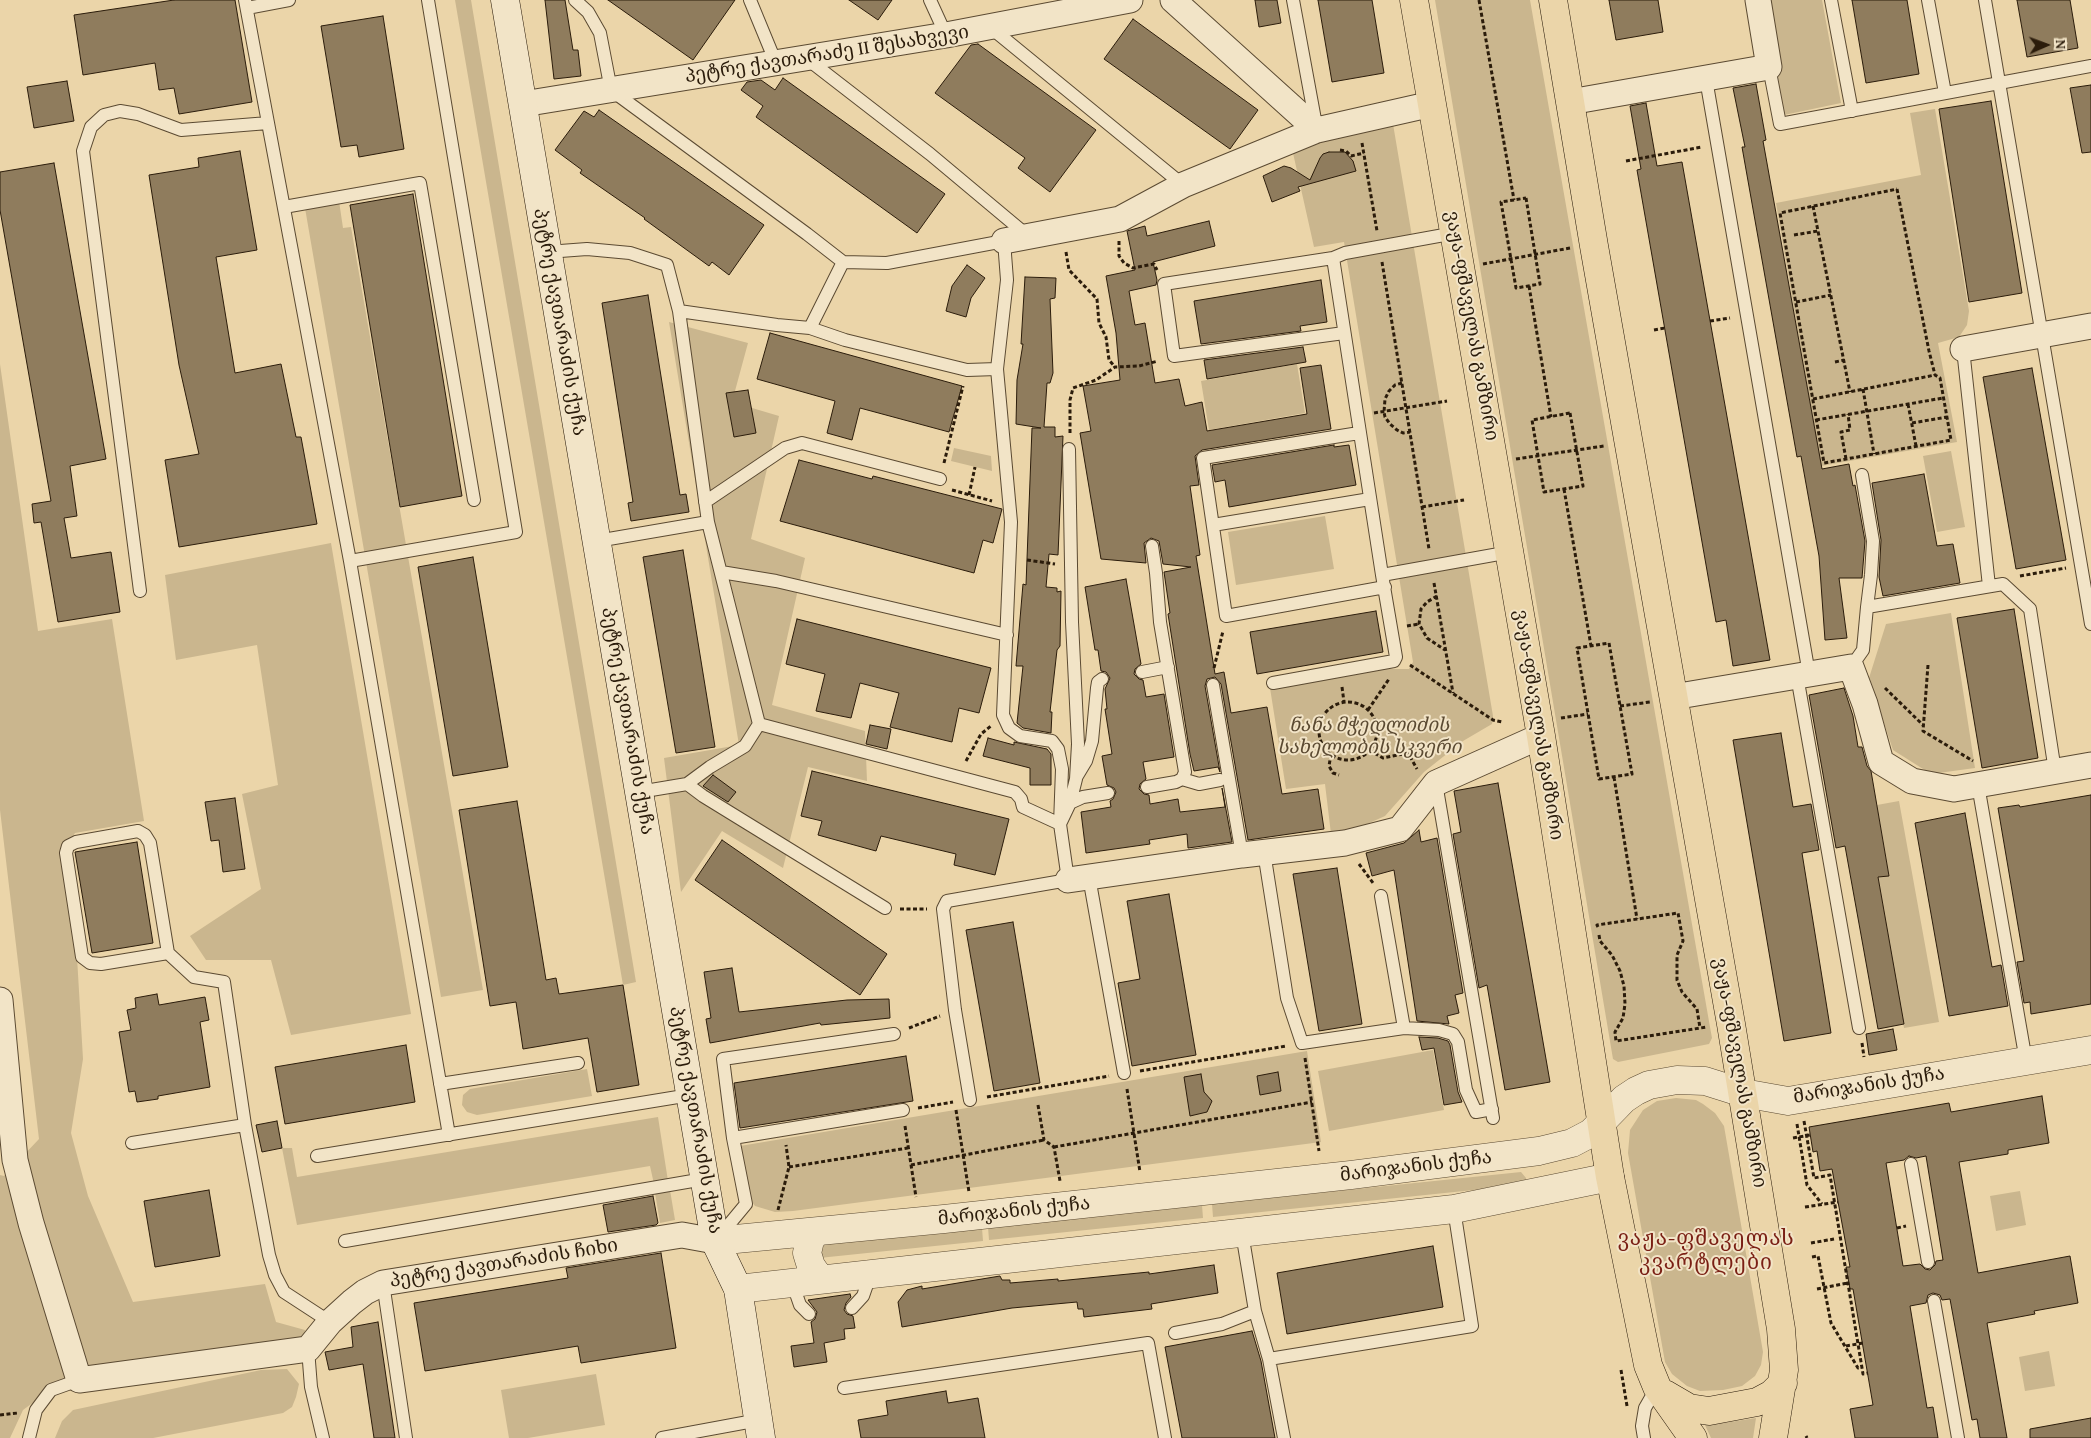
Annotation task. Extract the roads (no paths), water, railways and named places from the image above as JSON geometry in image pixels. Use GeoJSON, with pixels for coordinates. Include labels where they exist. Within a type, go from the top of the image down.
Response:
{"type":"FeatureCollection","features":[{"type":"Feature","properties":{"kind":"main road","name":"ვაჟა-ფშაველას გამზირი"},"geometry":{"type":"LineString","coordinates":[[1414,0],[1510,552],[1549,727],[1601,1125],[1610,1177],[1645,1352],[1658,1388],[1693,1438]]}},
{"type":"Feature","properties":{"kind":"main road","name":"ვაჟა-ფშაველას გამზირი"},"geometry":{"type":"LineString","coordinates":[[1553,0],[1663,699],[1742,1093],[1781,1329],[1784,1358],[1783,1383],[1773,1438]]}},
{"type":"Feature","properties":{"kind":"main road"},"geometry":{"type":"LineString","coordinates":[[1658,1388],[1689,1408],[1709,1411],[1757,1402],[1772,1394],[1783,1383]]}},
{"type":"Feature","properties":{"kind":"street","name":"პეტრე ქავთარაძის ქუჩა"},"geometry":{"type":"LineString","coordinates":[[505,0],[715,1241],[738,1289],[760,1429]]}},
{"type":"Feature","properties":{"kind":"street","name":"პეტრე ქავთარაძე II შესახვევი"},"geometry":{"type":"LineString","coordinates":[[523,104],[946,35],[1130,0]]}},
{"type":"Feature","properties":{"kind":"street"},"geometry":{"type":"LineString","coordinates":[[1173,0],[1317,130]]}},
{"type":"Feature","properties":{"kind":"street"},"geometry":{"type":"LineString","coordinates":[[1570,102],[1770,67],[1758,0]]}},
{"type":"Feature","properties":{"kind":"street"},"geometry":{"type":"LineString","coordinates":[[1016,239],[1120,218],[1183,185],[1317,130],[1432,104]]}},
{"type":"Feature","properties":{"kind":"street"},"geometry":{"type":"LineString","coordinates":[[1963,349],[2091,326]]}},
{"type":"Feature","properties":{"kind":"street"},"geometry":{"type":"LineString","coordinates":[[1663,699],[1851,667],[1865,704],[1881,762],[1912,781],[1954,789],[1977,774],[2056,772],[2091,765]]}},
{"type":"Feature","properties":{"kind":"street"},"geometry":{"type":"LineString","coordinates":[[1079,878],[1253,853],[1345,843],[1400,829],[1436,783],[1549,727]]}},
{"type":"Feature","properties":{"kind":"street"},"geometry":{"type":"LineString","coordinates":[[0,1000],[15,1160],[31,1223],[78,1380],[308,1349]]}},
{"type":"Feature","properties":{"kind":"street","name":"მარიჯანის ქუჩა"},"geometry":{"type":"LineString","coordinates":[[715,1241],[1341,1176],[1539,1151],[1572,1143],[1591,1133],[1601,1125],[1624,1099],[1636,1090],[1649,1085],[1677,1080],[1691,1079],[1718,1084],[1742,1093],[1788,1101],[2091,1050]]}},
{"type":"Feature","properties":{"kind":"street"},"geometry":{"type":"LineString","coordinates":[[1539,1151],[1546,1191]]}},
{"type":"Feature","properties":{"kind":"street"},"geometry":{"type":"LineString","coordinates":[[738,1289],[1454,1209],[1610,1177]]}},
{"type":"Feature","properties":{"kind":"street"},"geometry":{"type":"LineString","coordinates":[[816,1232],[810,1240],[807,1253],[811,1266],[820,1279]]}},
{"type":"Feature","properties":{"kind":"street","name":"პეტრე ქავთარაძის ჩიხი"},"geometry":{"type":"LineString","coordinates":[[308,1349],[330,1322],[365,1292],[383,1283],[682,1236],[715,1241]]}},
{"type":"Feature","properties":{"kind":"lane"},"geometry":{"type":"LineString","coordinates":[[289,0],[246,4],[350,561],[449,1135]]}},
{"type":"Feature","properties":{"kind":"lane"},"geometry":{"type":"LineString","coordinates":[[350,561],[516,532],[428,0]]}},
{"type":"Feature","properties":{"kind":"lane"},"geometry":{"type":"LineString","coordinates":[[575,0],[588,12],[600,33],[612,90],[843,262],[887,263],[1016,239]]}},
{"type":"Feature","properties":{"kind":"lane"},"geometry":{"type":"LineString","coordinates":[[750,0],[776,63]]}},
{"type":"Feature","properties":{"kind":"lane"},"geometry":{"type":"LineString","coordinates":[[930,0],[946,35]]}},
{"type":"Feature","properties":{"kind":"lane"},"geometry":{"type":"LineString","coordinates":[[1293,0],[1317,130]]}},
{"type":"Feature","properties":{"kind":"lane"},"geometry":{"type":"LineString","coordinates":[[1831,0],[1852,111]]}},
{"type":"Feature","properties":{"kind":"lane"},"geometry":{"type":"LineString","coordinates":[[1928,0],[1944,93]]}},
{"type":"Feature","properties":{"kind":"lane"},"geometry":{"type":"LineString","coordinates":[[1985,0],[2081,566],[2087,582],[2091,624]]}},
{"type":"Feature","properties":{"kind":"lane"},"geometry":{"type":"LineString","coordinates":[[990,27],[1183,185]]}},
{"type":"Feature","properties":{"kind":"lane"},"geometry":{"type":"LineString","coordinates":[[806,58],[930,154],[1016,239]]}},
{"type":"Feature","properties":{"kind":"lane"},"geometry":{"type":"LineString","coordinates":[[1770,67],[1780,124],[2091,66]]}},
{"type":"Feature","properties":{"kind":"lane"},"geometry":{"type":"LineString","coordinates":[[1706,79],[1859,1028]]}},
{"type":"Feature","properties":{"kind":"lane"},"geometry":{"type":"LineString","coordinates":[[140,590],[83,151],[91,127],[104,115],[120,111],[138,114],[181,130],[268,123]]}},
{"type":"Feature","properties":{"kind":"lane"},"geometry":{"type":"LineString","coordinates":[[284,207],[420,183],[474,500]]}},
{"type":"Feature","properties":{"kind":"lane"},"geometry":{"type":"LineString","coordinates":[[1344,334],[1174,356],[1164,284],[1333,258],[1345,253],[1455,232]]}},
{"type":"Feature","properties":{"kind":"lane"},"geometry":{"type":"LineString","coordinates":[[1016,239],[1006,280],[996,369],[1011,540],[1003,715],[1009,728],[1020,736],[1052,741],[1058,749],[1062,769],[1060,824],[1079,878],[1125,1077]]}},
{"type":"Feature","properties":{"kind":"lane"},"geometry":{"type":"LineString","coordinates":[[547,252],[587,249],[630,253],[667,265],[679,311],[708,522],[759,724],[745,746],[710,767],[687,784],[639,792]]}},
{"type":"Feature","properties":{"kind":"lane"},"geometry":{"type":"LineString","coordinates":[[1273,683],[1390,662],[1396,657],[1356,416],[1333,258]]}},
{"type":"Feature","properties":{"kind":"lane"},"geometry":{"type":"LineString","coordinates":[[810,328],[843,262]]}},
{"type":"Feature","properties":{"kind":"lane"},"geometry":{"type":"LineString","coordinates":[[679,311],[810,328],[846,340],[967,370],[996,369]]}},
{"type":"Feature","properties":{"kind":"lane"},"geometry":{"type":"LineString","coordinates":[[1963,349],[1989,586]]}},
{"type":"Feature","properties":{"kind":"lane"},"geometry":{"type":"LineString","coordinates":[[1359,433],[1203,458],[1226,616],[1383,581],[1432,566],[1510,552]]}},
{"type":"Feature","properties":{"kind":"lane"},"geometry":{"type":"LineString","coordinates":[[705,502],[785,448],[802,443],[940,480]]}},
{"type":"Feature","properties":{"kind":"lane"},"geometry":{"type":"LineString","coordinates":[[1060,824],[1070,803],[1076,779],[1078,744],[1072,622],[1069,449]]}},
{"type":"Feature","properties":{"kind":"lane"},"geometry":{"type":"LineString","coordinates":[[1851,667],[1862,650],[1871,576],[1872,541],[1862,475]]}},
{"type":"Feature","properties":{"kind":"lane"},"geometry":{"type":"LineString","coordinates":[[1213,525],[1370,499]]}},
{"type":"Feature","properties":{"kind":"lane"},"geometry":{"type":"LineString","coordinates":[[596,541],[708,522]]}},
{"type":"Feature","properties":{"kind":"lane"},"geometry":{"type":"LineString","coordinates":[[1152,546],[1160,622],[1185,772],[1182,779]]}},
{"type":"Feature","properties":{"kind":"lane"},"geometry":{"type":"LineString","coordinates":[[721,572],[776,582],[1007,635]]}},
{"type":"Feature","properties":{"kind":"lane"},"geometry":{"type":"LineString","coordinates":[[1867,607],[2003,584],[2030,609],[2056,772]]}},
{"type":"Feature","properties":{"kind":"lane"},"geometry":{"type":"LineString","coordinates":[[1142,672],[1168,667]]}},
{"type":"Feature","properties":{"kind":"lane"},"geometry":{"type":"LineString","coordinates":[[1076,779],[1086,761],[1092,741],[1097,688],[1098,682],[1102,679]]}},
{"type":"Feature","properties":{"kind":"lane"},"geometry":{"type":"LineString","coordinates":[[1214,685],[1287,998],[1302,1043],[1404,1028],[1440,1030],[1454,1034],[1458,1042],[1466,1090],[1476,1112],[1493,1113],[1436,783]]}},
{"type":"Feature","properties":{"kind":"lane"},"geometry":{"type":"LineString","coordinates":[[759,724],[1015,792],[1021,799],[1023,807],[1060,824]]}},
{"type":"Feature","properties":{"kind":"lane"},"geometry":{"type":"LineString","coordinates":[[1977,774],[2026,1060]]}},
{"type":"Feature","properties":{"kind":"lane"},"geometry":{"type":"LineString","coordinates":[[1147,787],[1182,779],[1199,784],[1220,780]]}},
{"type":"Feature","properties":{"kind":"lane"},"geometry":{"type":"LineString","coordinates":[[687,784],[703,796],[885,908]]}},
{"type":"Feature","properties":{"kind":"lane"},"geometry":{"type":"LineString","coordinates":[[1070,803],[1083,797],[1108,793]]}},
{"type":"Feature","properties":{"kind":"lane"},"geometry":{"type":"LineString","coordinates":[[168,953],[101,964],[90,963],[82,957],[66,853],[68,846],[76,842],[138,831],[145,835],[150,844],[168,953],[194,977],[224,982],[245,1125],[269,1255],[275,1275],[284,1292],[330,1322]]}},
{"type":"Feature","properties":{"kind":"lane"},"geometry":{"type":"LineString","coordinates":[[970,1100],[955,1010],[943,909],[947,901],[1079,878]]}},
{"type":"Feature","properties":{"kind":"lane"},"geometry":{"type":"LineString","coordinates":[[1382,896],[1404,1028]]}},
{"type":"Feature","properties":{"kind":"lane"},"geometry":{"type":"LineString","coordinates":[[715,1241],[746,1204],[733,1138],[723,1059],[894,1034]]}},
{"type":"Feature","properties":{"kind":"lane"},"geometry":{"type":"LineString","coordinates":[[440,1084],[578,1063]]}},
{"type":"Feature","properties":{"kind":"lane"},"geometry":{"type":"LineString","coordinates":[[317,1156],[690,1095]]}},
{"type":"Feature","properties":{"kind":"lane"},"geometry":{"type":"LineString","coordinates":[[733,1138],[903,1110]]}},
{"type":"Feature","properties":{"kind":"lane"},"geometry":{"type":"LineString","coordinates":[[132,1143],[245,1125]]}},
{"type":"Feature","properties":{"kind":"lane"},"geometry":{"type":"LineString","coordinates":[[1912,1164],[1928,1262]]}},
{"type":"Feature","properties":{"kind":"lane"},"geometry":{"type":"LineString","coordinates":[[345,1241],[704,1179]]}},
{"type":"Feature","properties":{"kind":"lane"},"geometry":{"type":"LineString","coordinates":[[1269,1359],[1472,1326],[1454,1209]]}},
{"type":"Feature","properties":{"kind":"lane"},"geometry":{"type":"LineString","coordinates":[[1242,1233],[1255,1311],[1269,1359],[1284,1438]]}},
{"type":"Feature","properties":{"kind":"lane"},"geometry":{"type":"LineString","coordinates":[[852,1308],[863,1296],[871,1273]]}},
{"type":"Feature","properties":{"kind":"lane"},"geometry":{"type":"LineString","coordinates":[[792,1282],[800,1306],[809,1314]]}},
{"type":"Feature","properties":{"kind":"lane"},"geometry":{"type":"LineString","coordinates":[[383,1283],[406,1438]]}},
{"type":"Feature","properties":{"kind":"lane"},"geometry":{"type":"LineString","coordinates":[[1934,1301],[1958,1438]]}},
{"type":"Feature","properties":{"kind":"lane"},"geometry":{"type":"LineString","coordinates":[[1175,1333],[1222,1324],[1255,1311]]}},
{"type":"Feature","properties":{"kind":"lane"},"geometry":{"type":"LineString","coordinates":[[844,1388],[1148,1343],[1165,1438]]}},
{"type":"Feature","properties":{"kind":"lane"},"geometry":{"type":"LineString","coordinates":[[308,1349],[311,1387],[323,1438]]}},
{"type":"Feature","properties":{"kind":"lane"},"geometry":{"type":"LineString","coordinates":[[29,1438],[36,1410],[51,1390],[78,1380]]}},
{"type":"Feature","properties":{"kind":"lane"},"geometry":{"type":"LineString","coordinates":[[1644,1438],[1642,1426],[1645,1408],[1658,1388]]}},
{"type":"Feature","properties":{"kind":"lane"},"geometry":{"type":"LineString","coordinates":[[662,1438],[760,1429]]}},
{"type":"Feature","properties":{"kind":"district","name":"ვაჟა-ფშაველას კვარტლები"},"geometry":{"type":"Point","coordinates":[1706,1252]}},
{"type":"Feature","properties":{"kind":"park label","name":"ნანა მჭედლიძის სახელობის სკვერი"},"geometry":{"type":"Point","coordinates":[1369,737]}}]}
